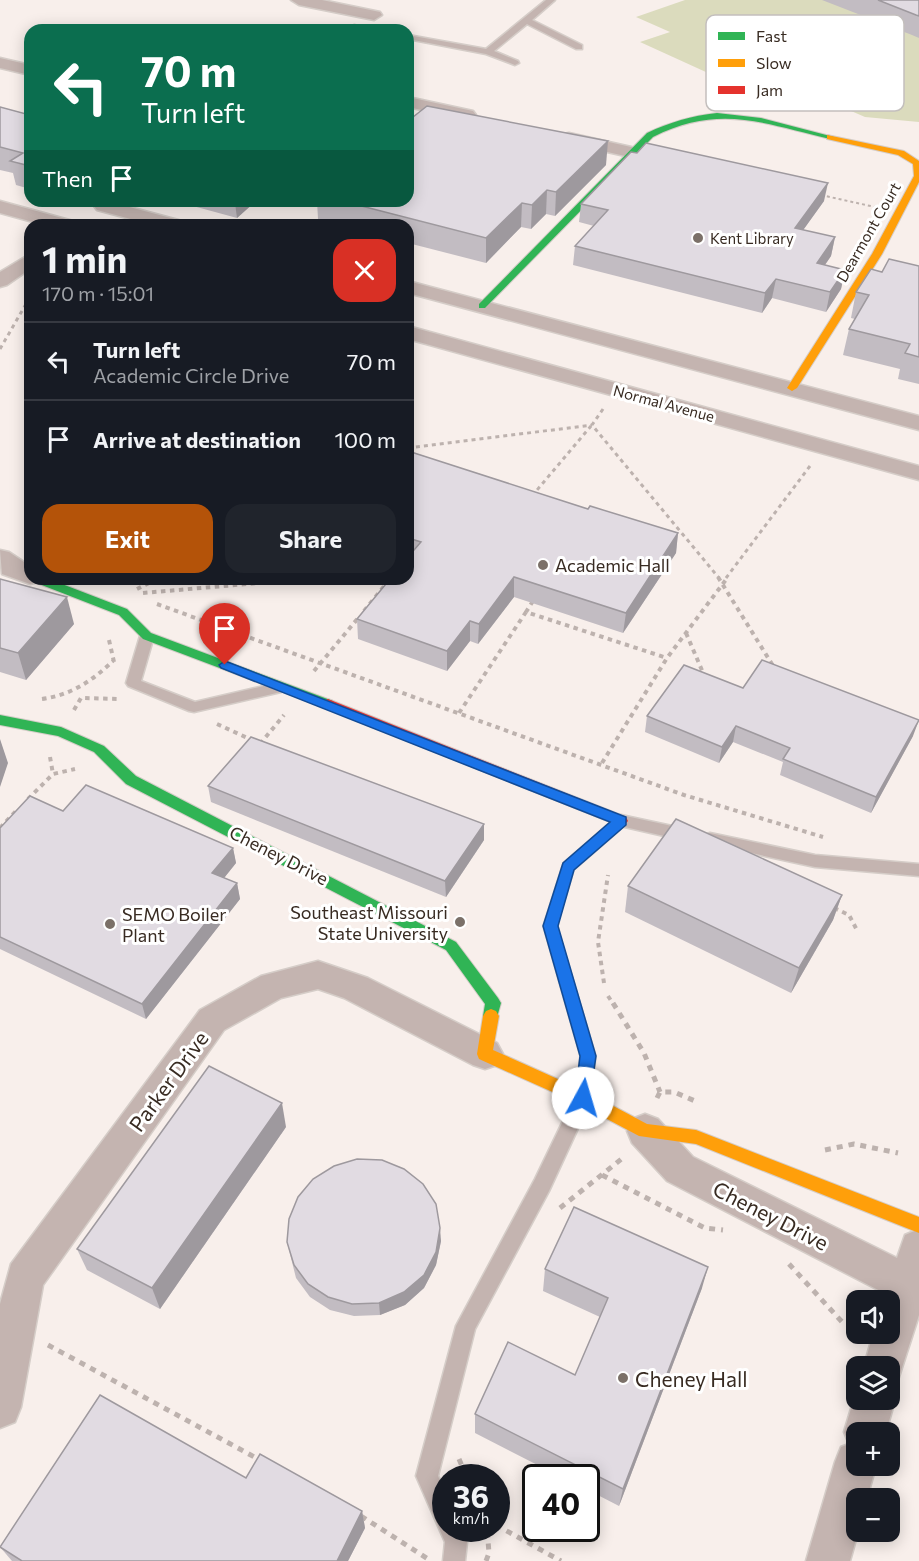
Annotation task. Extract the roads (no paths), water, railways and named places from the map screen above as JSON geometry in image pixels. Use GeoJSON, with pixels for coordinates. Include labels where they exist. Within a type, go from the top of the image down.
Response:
{"type":"FeatureCollection","features":[{"type":"Feature","properties":{"kind":"street"},"geometry":{"type":"LineString","coordinates":[[299,0],[361,24]]}},
{"type":"Feature","properties":{"kind":"street"},"geometry":{"type":"LineString","coordinates":[[365,24],[388,5]]}},
{"type":"Feature","properties":{"kind":"street"},"geometry":{"type":"LineString","coordinates":[[0,63],[24,69]]}},
{"type":"Feature","properties":{"kind":"street"},"geometry":{"type":"LineString","coordinates":[[414,103],[480,118]]}},
{"type":"Feature","properties":{"kind":"street","name":"Dearmont Court"},"geometry":{"type":"LineString","coordinates":[[482,306],[650,135],[675,119],[708,113],[734,116],[901,153],[917,163],[918,176],[876,254],[792,388]]}},
{"type":"Feature","properties":{"kind":"street"},"geometry":{"type":"LineString","coordinates":[[547,133],[634,153]]}},
{"type":"Feature","properties":{"kind":"street"},"geometry":{"type":"LineString","coordinates":[[0,207],[44,219]]}},
{"type":"Feature","properties":{"kind":"street"},"geometry":{"type":"LineString","coordinates":[[87,219],[104,207]]}},
{"type":"Feature","properties":{"kind":"street"},"geometry":{"type":"LineString","coordinates":[[117,207],[155,219]]}},
{"type":"Feature","properties":{"kind":"street"},"geometry":{"type":"LineString","coordinates":[[0,221],[24,227]]}},
{"type":"Feature","properties":{"kind":"street"},"geometry":{"type":"LineString","coordinates":[[0,281],[24,264]]}},
{"type":"Feature","properties":{"kind":"street"},"geometry":{"type":"LineString","coordinates":[[414,289],[919,423]]}},
{"type":"Feature","properties":{"kind":"street","name":"Normal Avenue"},"geometry":{"type":"LineString","coordinates":[[414,334],[919,474]]}},
{"type":"Feature","properties":{"kind":"street"},"geometry":{"type":"LineString","coordinates":[[0,558],[11,568],[24,573]]}},
{"type":"Feature","properties":{"kind":"street"},"geometry":{"type":"LineString","coordinates":[[53,585],[123,612],[147,636],[284,687],[621,821],[568,867],[550,926],[588,1056],[583,1098]]}},
{"type":"Feature","properties":{"kind":"street","name":"Cheney Drive"},"geometry":{"type":"LineString","coordinates":[[0,720],[61,732],[99,749],[131,780],[451,946],[493,1003],[485,1054],[583,1098],[642,1130],[680,1169],[913,1266]]}},
{"type":"Feature","properties":{"kind":"street","name":"Parker Drive"},"geometry":{"type":"LineString","coordinates":[[0,1407],[25,1278],[212,1020],[273,986],[318,975],[356,988],[485,1054]]}},
{"type":"Feature","properties":{"kind":"street","name":"Cheney Drive"},"geometry":{"type":"LineString","coordinates":[[642,1130],[696,1137],[919,1225]]}},
{"type":"Feature","properties":{"kind":"street"},"geometry":{"type":"LineString","coordinates":[[887,1356],[913,1266]]}},
{"type":"Feature","properties":{"kind":"street"},"geometry":{"type":"LineString","coordinates":[[828,1561],[852,1476]]}},
{"type":"Feature","properties":{"kind":"lane"},"geometry":{"type":"LineString","coordinates":[[488,52],[551,0]]}},
{"type":"Feature","properties":{"kind":"lane"},"geometry":{"type":"LineString","coordinates":[[526,20],[579,47]]}},
{"type":"Feature","properties":{"kind":"lane"},"geometry":{"type":"LineString","coordinates":[[414,39],[488,52],[515,63]]}},
{"type":"Feature","properties":{"kind":"lane"},"geometry":{"type":"LineString","coordinates":[[147,636],[133,683],[195,708],[284,687]]}},
{"type":"Feature","properties":{"kind":"lane"},"geometry":{"type":"LineString","coordinates":[[621,821],[815,861],[919,870]]}},
{"type":"Feature","properties":{"kind":"lane"},"geometry":{"type":"LineString","coordinates":[[432,1487],[427,1476],[466,1326],[542,1185],[583,1098]]}},
{"type":"Feature","properties":{"kind":"lane"},"geometry":{"type":"LineString","coordinates":[[454,1561],[456,1542]]}},
{"type":"Feature","properties":{"kind":"place","name":"Kent Library"},"geometry":{"type":"Point","coordinates":[698,238]}},
{"type":"Feature","properties":{"kind":"place","name":"Academic Hall"},"geometry":{"type":"Point","coordinates":[543,565]}},
{"type":"Feature","properties":{"kind":"place","name":"Southeast Missouri State University"},"geometry":{"type":"Point","coordinates":[460,922]}},
{"type":"Feature","properties":{"kind":"place","name":"SEMO Boiler Plant"},"geometry":{"type":"Point","coordinates":[110,924]}},
{"type":"Feature","properties":{"kind":"place","name":"Cheney Hall"},"geometry":{"type":"Point","coordinates":[623,1378]}}]}
